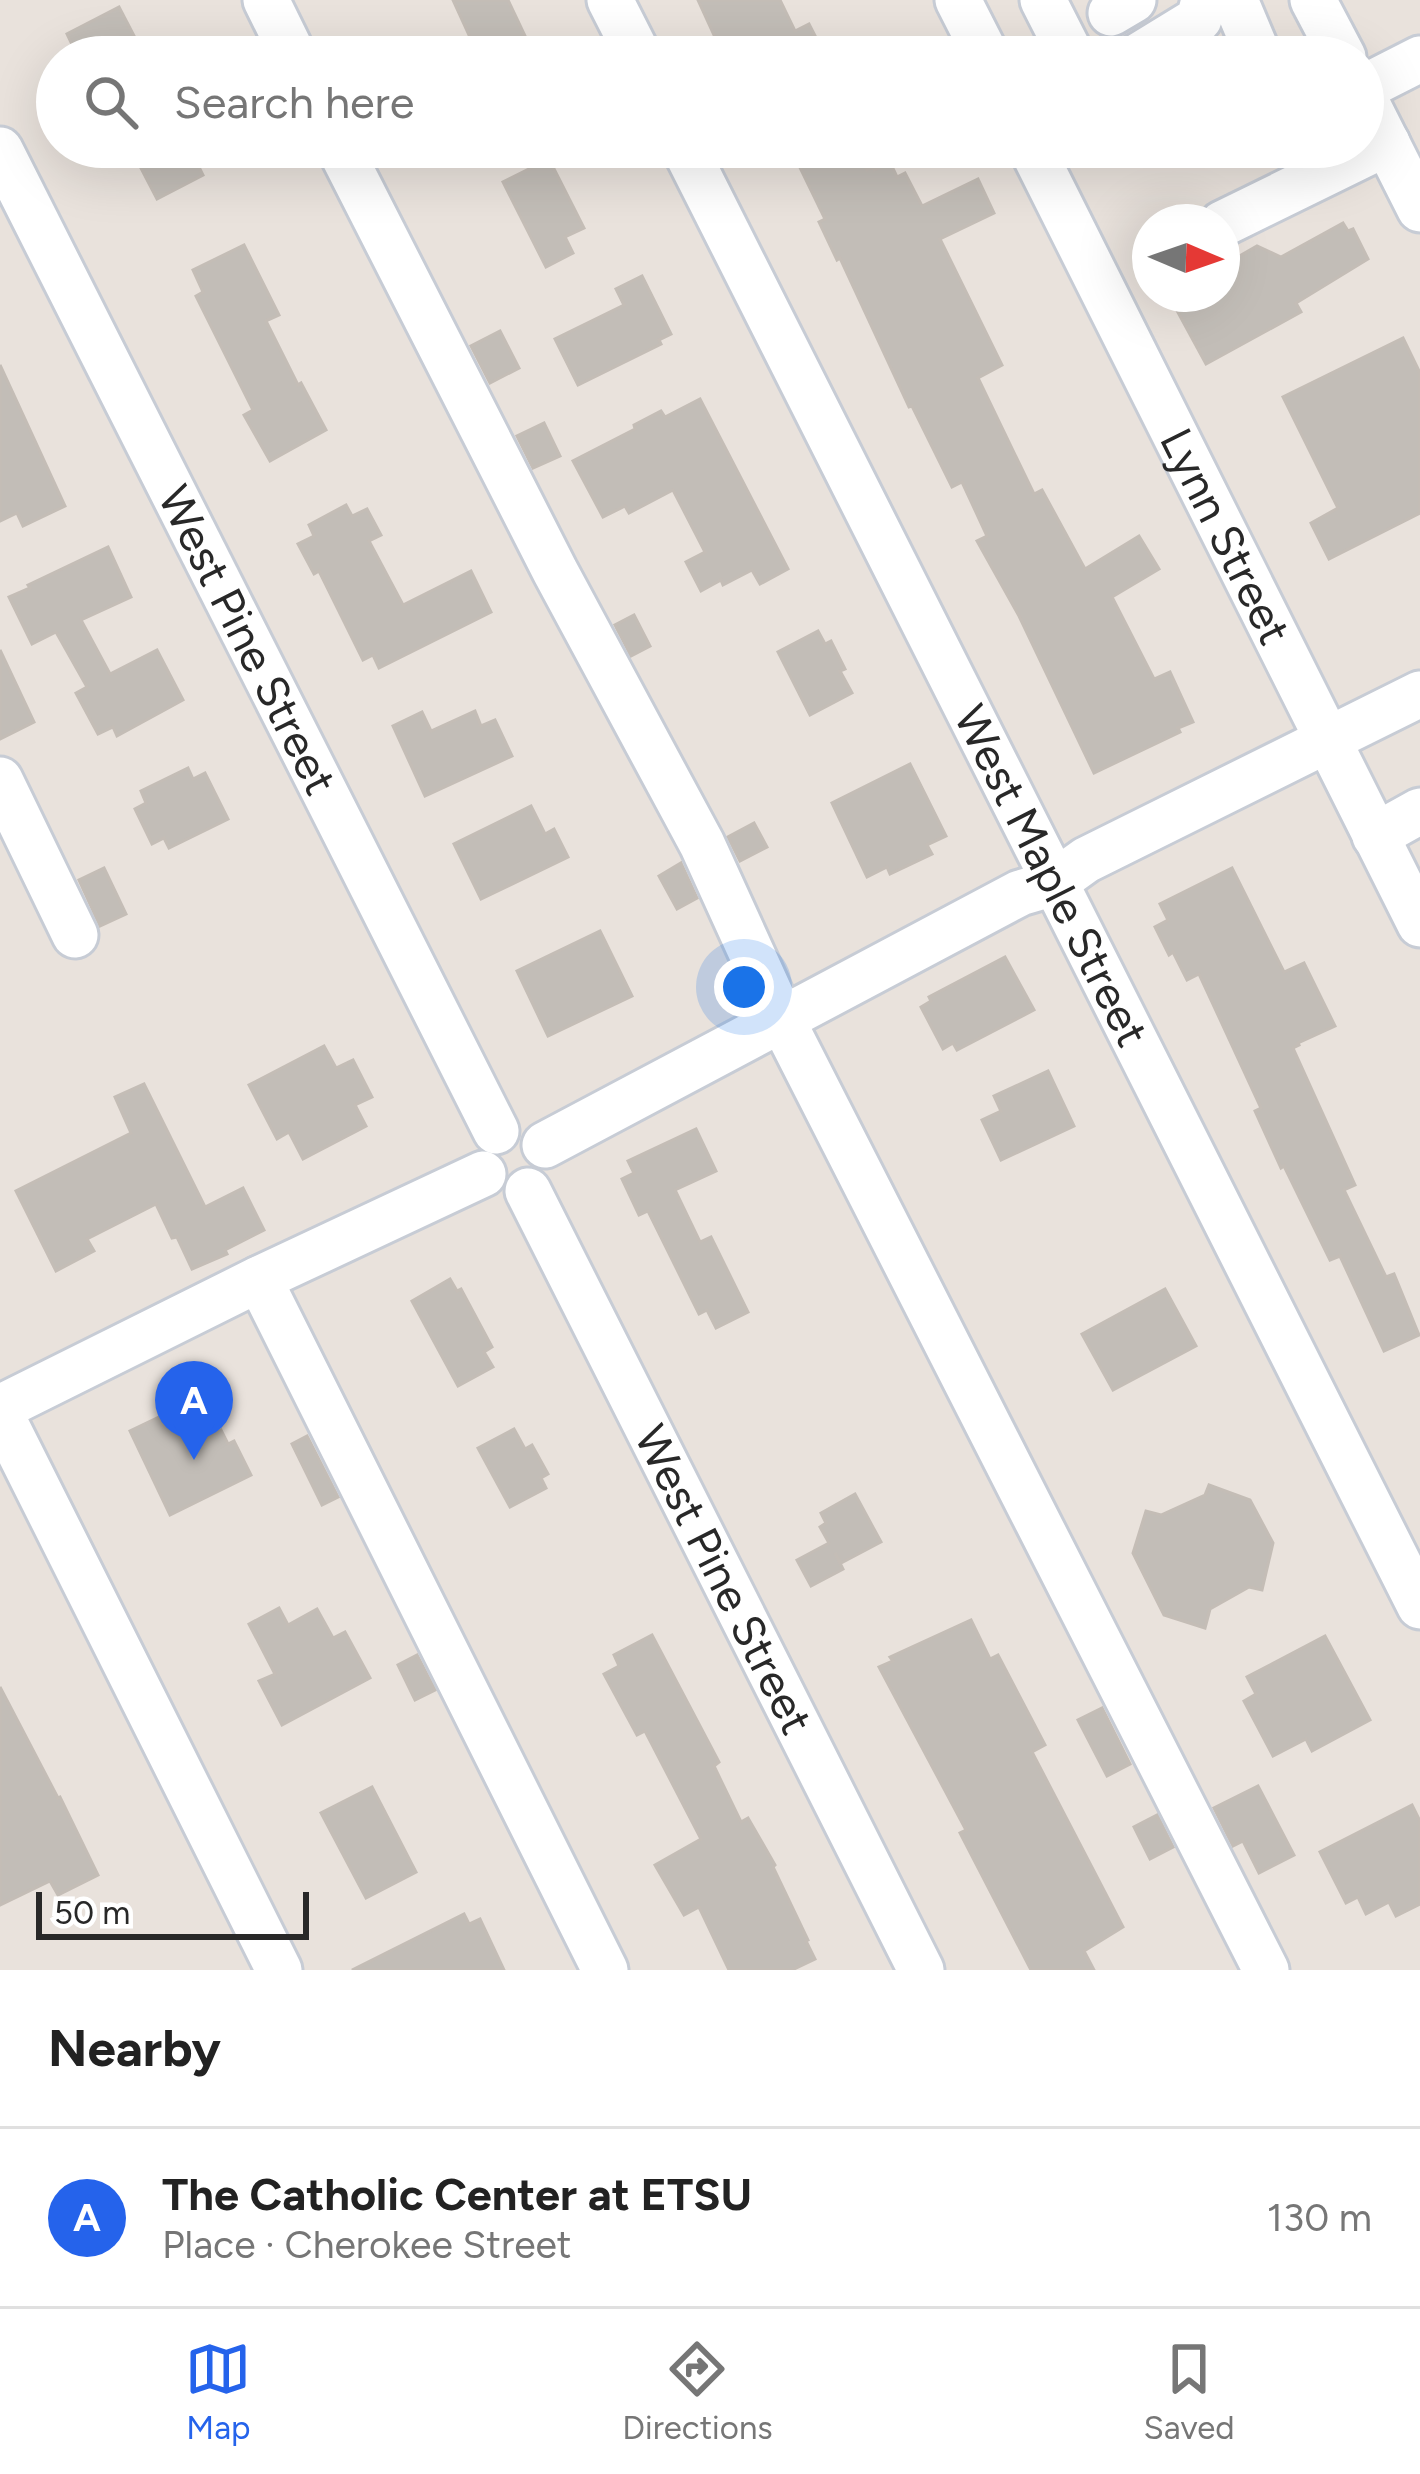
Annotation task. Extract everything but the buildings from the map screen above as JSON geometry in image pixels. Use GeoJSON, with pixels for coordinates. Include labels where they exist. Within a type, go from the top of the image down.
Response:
{"type":"FeatureCollection","features":[{"type":"Feature","properties":{"kind":"street"},"geometry":{"type":"LineString","coordinates":[[266,0],[284,36]]}},
{"type":"Feature","properties":{"kind":"street"},"geometry":{"type":"LineString","coordinates":[[610,0],[628,36]]}},
{"type":"Feature","properties":{"kind":"street"},"geometry":{"type":"LineString","coordinates":[[958,0],[976,36]]}},
{"type":"Feature","properties":{"kind":"street"},"geometry":{"type":"LineString","coordinates":[[1043,0],[1091,29]]}},
{"type":"Feature","properties":{"kind":"street"},"geometry":{"type":"LineString","coordinates":[[1171,36],[1198,19],[1204,0]]}},
{"type":"Feature","properties":{"kind":"street"},"geometry":{"type":"LineString","coordinates":[[1235,0],[1250,36]]}},
{"type":"Feature","properties":{"kind":"street"},"geometry":{"type":"LineString","coordinates":[[1313,0],[1325,36]]}},
{"type":"Feature","properties":{"kind":"street"},"geometry":{"type":"LineString","coordinates":[[1384,80],[1420,59]]}},
{"type":"Feature","properties":{"kind":"street"},"geometry":{"type":"LineString","coordinates":[[1384,137],[1417,194]]}},
{"type":"Feature","properties":{"kind":"street","name":"West Pine Street"},"geometry":{"type":"LineString","coordinates":[[0,150],[496,1131]]}},
{"type":"Feature","properties":{"kind":"street"},"geometry":{"type":"LineString","coordinates":[[350,168],[555,571],[702,844],[782,1020],[1266,1970]]}},
{"type":"Feature","properties":{"kind":"street","name":"West Maple Street"},"geometry":{"type":"LineString","coordinates":[[695,168],[1420,1606]]}},
{"type":"Feature","properties":{"kind":"street","name":"Lynn Street"},"geometry":{"type":"LineString","coordinates":[[1041,168],[1420,924]]}},
{"type":"Feature","properties":{"kind":"street"},"geometry":{"type":"LineString","coordinates":[[1240,212],[1303,168]]}},
{"type":"Feature","properties":{"kind":"street"},"geometry":{"type":"LineString","coordinates":[[544,1145],[1020,893],[1054,883],[1086,860],[1420,694]]}},
{"type":"Feature","properties":{"kind":"street"},"geometry":{"type":"LineString","coordinates":[[0,780],[75,935]]}},
{"type":"Feature","properties":{"kind":"street"},"geometry":{"type":"LineString","coordinates":[[1375,836],[1420,811]]}},
{"type":"Feature","properties":{"kind":"street"},"geometry":{"type":"LineString","coordinates":[[518,1126],[538,1136],[544,1145],[544,1176],[528,1191],[507,1194],[483,1174],[483,1145],[496,1131],[518,1126]]}},
{"type":"Feature","properties":{"kind":"street"},"geometry":{"type":"LineString","coordinates":[[279,1970],[0,1410],[483,1174]]}},
{"type":"Feature","properties":{"kind":"street","name":"West Pine Street"},"geometry":{"type":"LineString","coordinates":[[528,1191],[921,1970]]}},
{"type":"Feature","properties":{"kind":"street"},"geometry":{"type":"LineString","coordinates":[[260,1279],[604,1970]]}},
{"type":"Feature","properties":{"kind":"place","name":"The Catholic Center at ETSU"},"geometry":{"type":"Point","coordinates":[194,1460]}}]}
